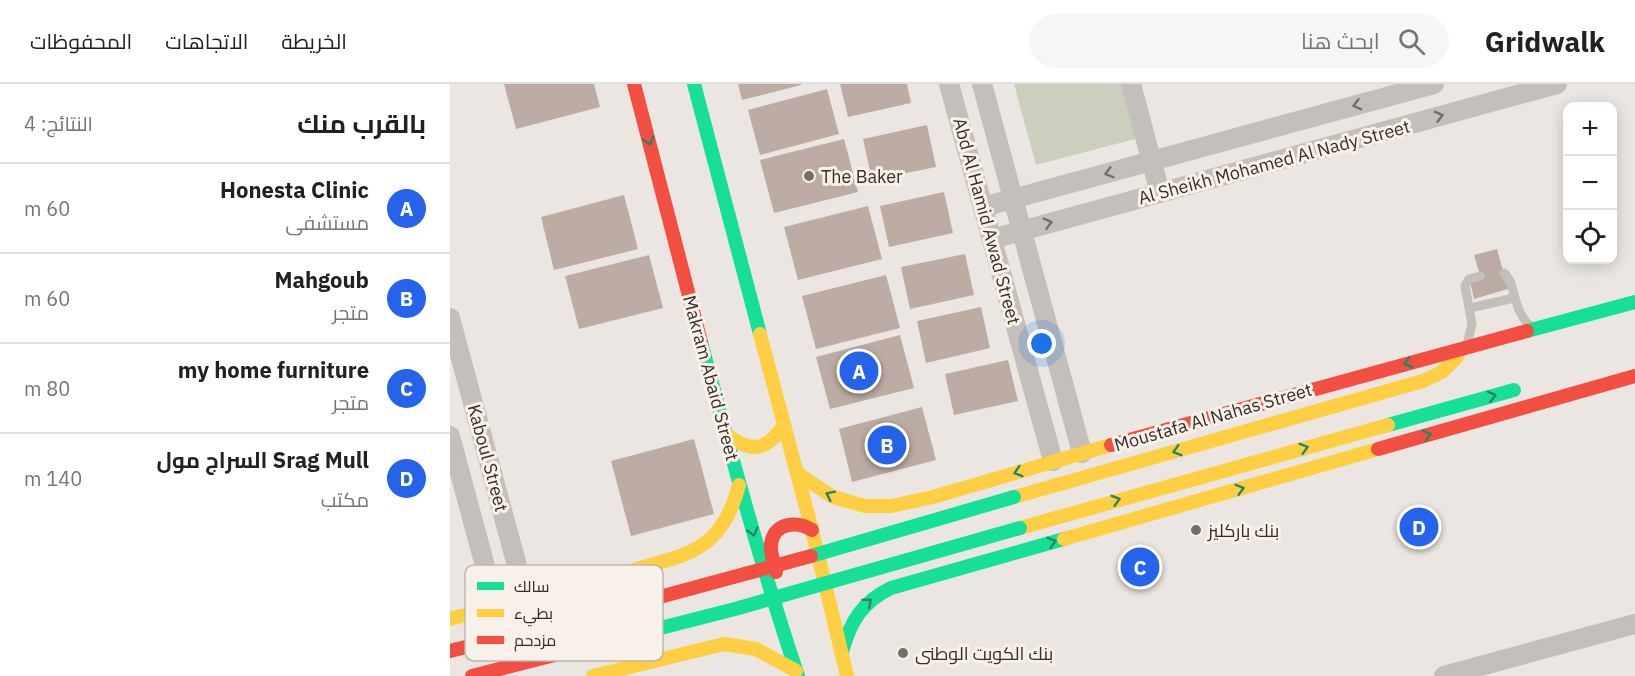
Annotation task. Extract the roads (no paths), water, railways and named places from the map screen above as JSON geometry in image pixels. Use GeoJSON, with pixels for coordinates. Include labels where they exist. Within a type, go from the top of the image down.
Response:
{"type":"FeatureCollection","features":[{"type":"Feature","properties":{"kind":"main road","name":"Makram Abaid Street"},"geometry":{"type":"LineString","coordinates":[[634,84],[739,485],[769,589],[797,673]]}},
{"type":"Feature","properties":{"kind":"main road"},"geometry":{"type":"LineString","coordinates":[[694,84],[812,530],[847,676]]}},
{"type":"Feature","properties":{"kind":"main road","name":"Moustafa Al Nahas Street"},"geometry":{"type":"LineString","coordinates":[[797,473],[833,497],[865,506],[891,506],[933,497],[1053,461],[1533,328],[1635,302]]}},
{"type":"Feature","properties":{"kind":"main road"},"geometry":{"type":"LineString","coordinates":[[663,596],[799,560],[1423,381],[1442,372],[1465,347]]}},
{"type":"Feature","properties":{"kind":"main road"},"geometry":{"type":"LineString","coordinates":[[1564,382],[1635,376]]}},
{"type":"Feature","properties":{"kind":"main road"},"geometry":{"type":"LineString","coordinates":[[842,652],[851,621],[867,601],[891,588],[1635,376]]}},
{"type":"Feature","properties":{"kind":"main road"},"geometry":{"type":"LineString","coordinates":[[663,627],[1472,401],[1523,389]]}},
{"type":"Feature","properties":{"kind":"main road"},"geometry":{"type":"LineString","coordinates":[[726,434],[737,444],[750,448],[764,446],[776,438],[783,426]]}},
{"type":"Feature","properties":{"kind":"main road"},"geometry":{"type":"LineString","coordinates":[[651,565],[693,551],[705,543],[724,524],[739,485]]}},
{"type":"Feature","properties":{"kind":"main road"},"geometry":{"type":"LineString","coordinates":[[933,497],[923,514],[922,543],[932,560],[947,573]]}},
{"type":"Feature","properties":{"kind":"main road"},"geometry":{"type":"LineString","coordinates":[[769,589],[777,578],[771,546],[777,531],[790,523],[798,523],[812,530]]}},
{"type":"Feature","properties":{"kind":"main road"},"geometry":{"type":"LineString","coordinates":[[663,604],[666,619],[663,637]]}},
{"type":"Feature","properties":{"kind":"main road"},"geometry":{"type":"LineString","coordinates":[[450,619],[465,615]]}},
{"type":"Feature","properties":{"kind":"main road"},"geometry":{"type":"LineString","coordinates":[[663,659],[724,644],[756,649],[797,673]]}},
{"type":"Feature","properties":{"kind":"main road"},"geometry":{"type":"LineString","coordinates":[[450,651],[465,647]]}},
{"type":"Feature","properties":{"kind":"main road"},"geometry":{"type":"LineString","coordinates":[[471,676],[530,661]]}},
{"type":"Feature","properties":{"kind":"main road"},"geometry":{"type":"LineString","coordinates":[[593,676],[653,661]]}},
{"type":"Feature","properties":{"kind":"street","name":"Abd Al Hamid Awad Street"},"geometry":{"type":"LineString","coordinates":[[949,84],[1053,461]]}},
{"type":"Feature","properties":{"kind":"street","name":"Abd Al Hamid Awad Street"},"geometry":{"type":"LineString","coordinates":[[982,84],[1082,453]]}},
{"type":"Feature","properties":{"kind":"street"},"geometry":{"type":"LineString","coordinates":[[1131,84],[1160,193]]}},
{"type":"Feature","properties":{"kind":"street","name":"Al Sheikh Mohamed Al Nady Street"},"geometry":{"type":"LineString","coordinates":[[983,207],[1434,84]]}},
{"type":"Feature","properties":{"kind":"street","name":"Al Sheikh Mohamed Al Nady Street"},"geometry":{"type":"LineString","coordinates":[[992,239],[1557,84]]}},
{"type":"Feature","properties":{"kind":"street","name":"Kaboul Street"},"geometry":{"type":"LineString","coordinates":[[450,318],[459,386],[516,565]]}},
{"type":"Feature","properties":{"kind":"street","name":"Kaboul Street"},"geometry":{"type":"LineString","coordinates":[[450,436],[485,565]]}},
{"type":"Feature","properties":{"kind":"street"},"geometry":{"type":"LineString","coordinates":[[1444,676],[1635,624]]}},
{"type":"Feature","properties":{"kind":"lane"},"geometry":{"type":"LineString","coordinates":[[1504,273],[1509,279],[1521,315],[1533,328]]}},
{"type":"Feature","properties":{"kind":"lane"},"geometry":{"type":"LineString","coordinates":[[1465,347],[1471,332],[1470,308],[1465,286],[1470,279],[1480,276]]}},
{"type":"Feature","properties":{"kind":"lane"},"geometry":{"type":"LineString","coordinates":[[1470,308],[1514,298]]}},
{"type":"Feature","properties":{"kind":"place","name":"The Baker"},"geometry":{"type":"Point","coordinates":[809,176]}},
{"type":"Feature","properties":{"kind":"place","name":"Honesta Clinic"},"geometry":{"type":"Point","coordinates":[859,371]}},
{"type":"Feature","properties":{"kind":"place","name":"Mahgoub"},"geometry":{"type":"Point","coordinates":[887,445]}},
{"type":"Feature","properties":{"kind":"place","name":"Srag Mull السراج مول"},"geometry":{"type":"Point","coordinates":[1419,527]}},
{"type":"Feature","properties":{"kind":"place","name":"بنك باركليز"},"geometry":{"type":"Point","coordinates":[1196,530]}},
{"type":"Feature","properties":{"kind":"place","name":"my home furniture"},"geometry":{"type":"Point","coordinates":[1140,567]}},
{"type":"Feature","properties":{"kind":"place","name":"بنك الكويت الوطنى"},"geometry":{"type":"Point","coordinates":[903,653]}}]}
